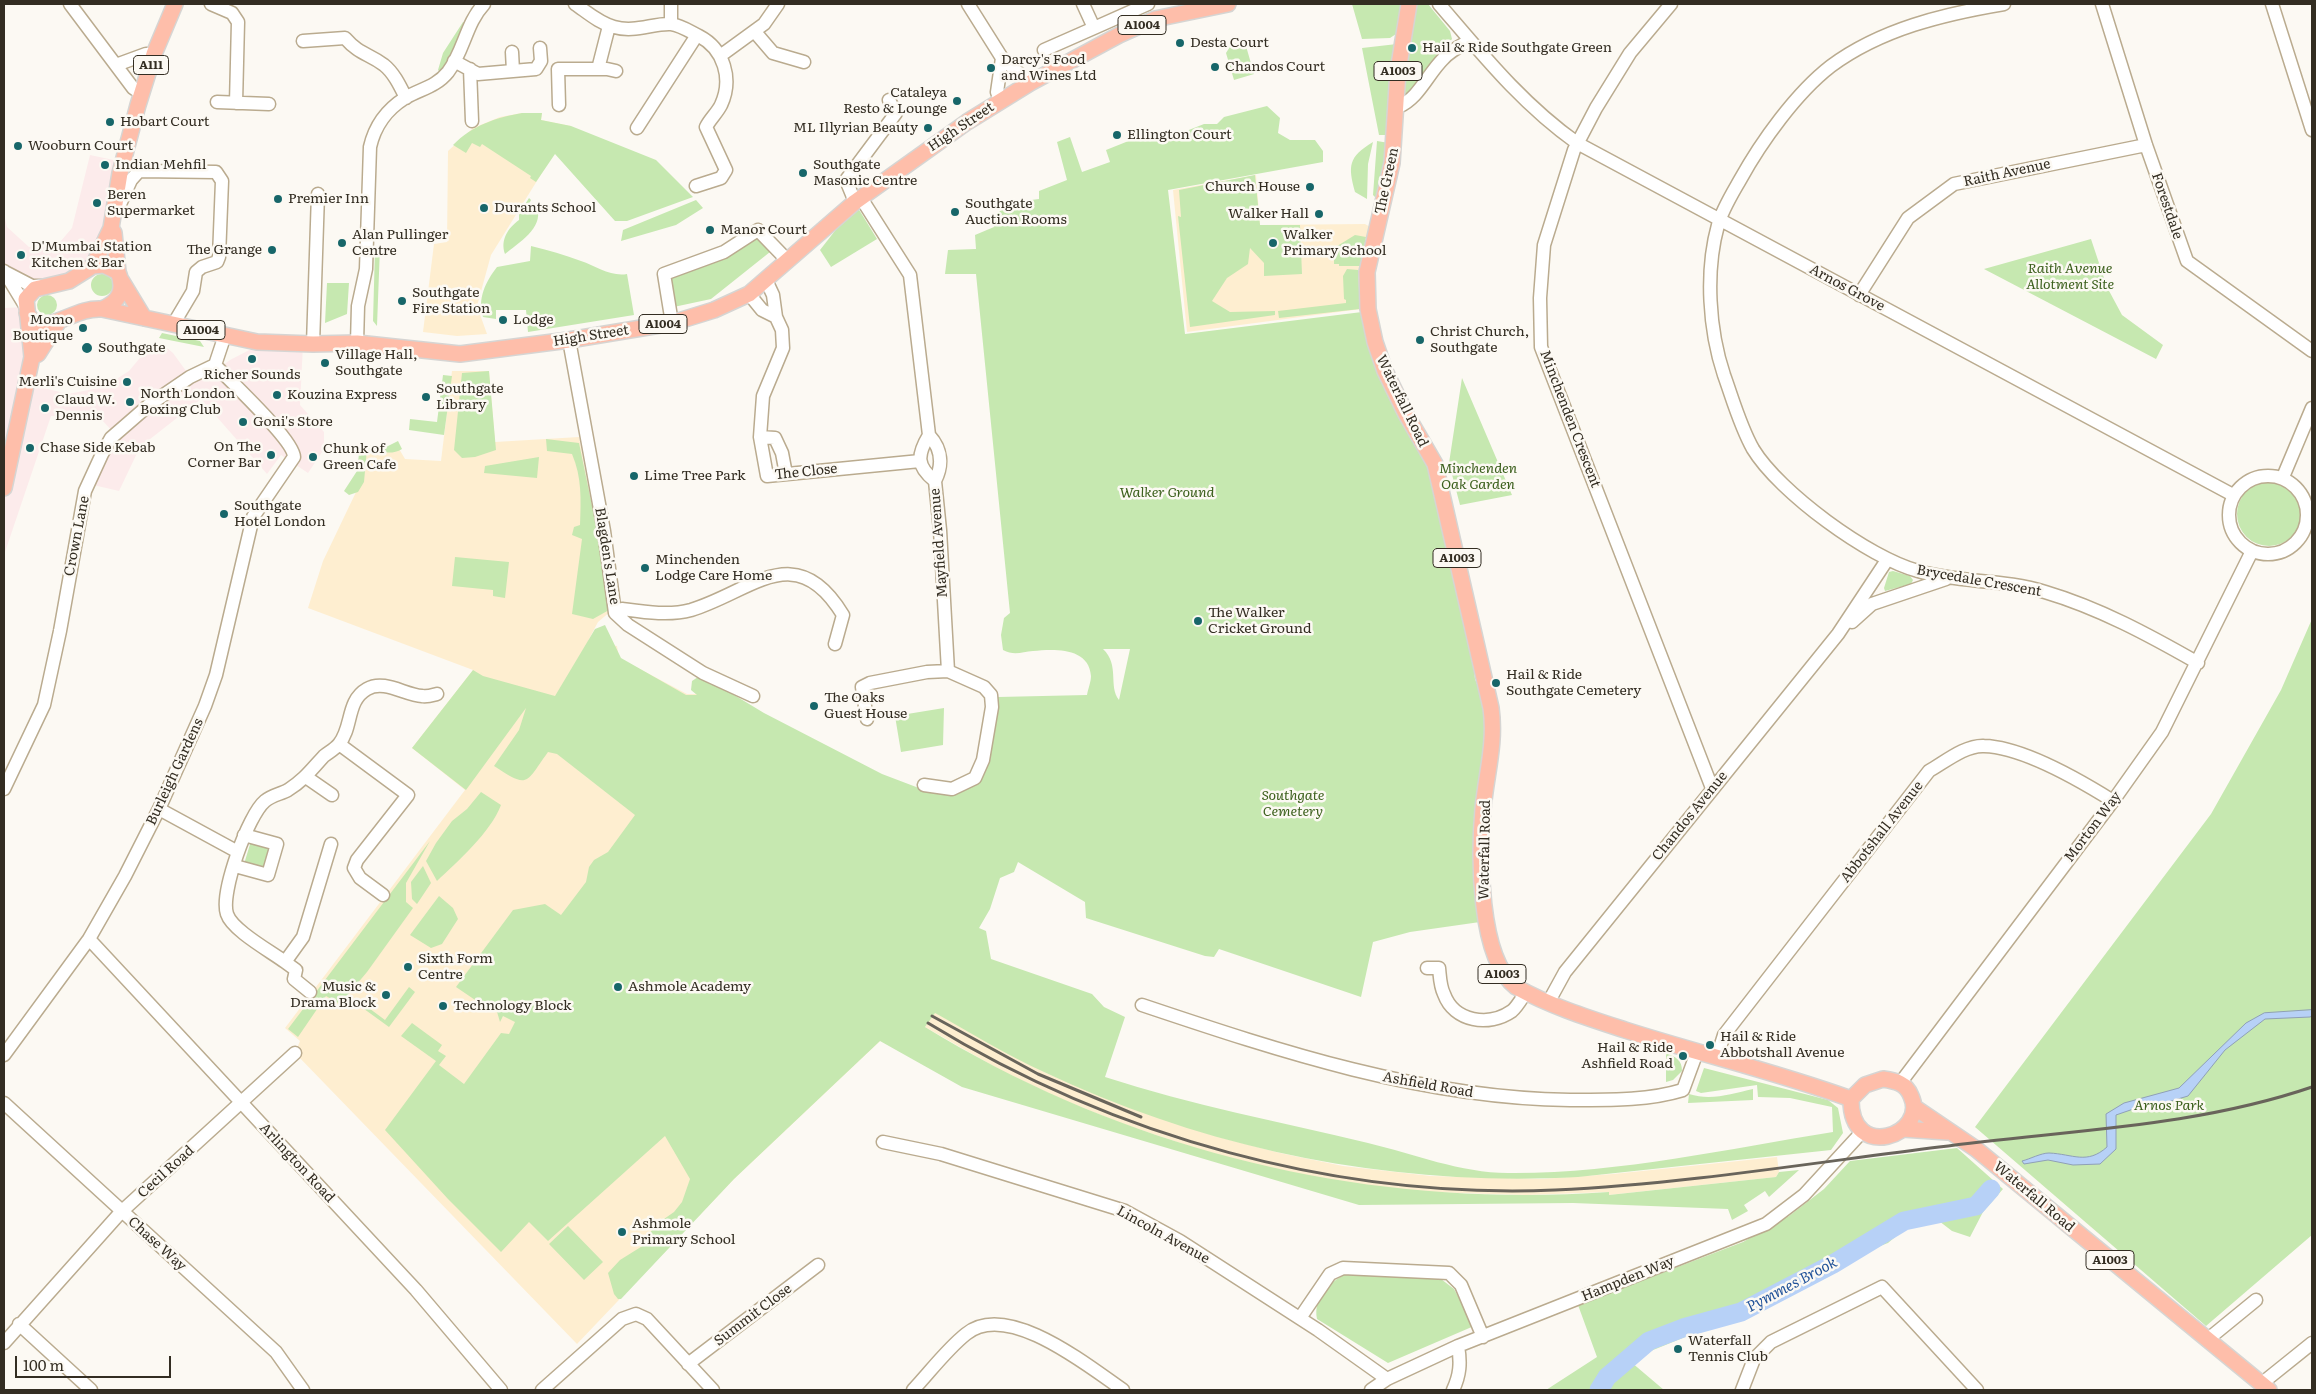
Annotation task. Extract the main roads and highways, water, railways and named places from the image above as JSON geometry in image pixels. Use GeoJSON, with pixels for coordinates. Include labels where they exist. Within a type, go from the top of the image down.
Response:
{"type":"FeatureCollection","features":[{"type":"Feature","properties":{"kind":"main road","name":"A111"},"geometry":{"type":"LineString","coordinates":[[93,266],[112,223],[123,159],[154,54],[176,4]]}},
{"type":"Feature","properties":{"kind":"main road","name":"A1004"},"geometry":{"type":"LineString","coordinates":[[1182,8],[1228,4]]}},
{"type":"Feature","properties":{"kind":"main road","name":"The Green"},"geometry":{"type":"LineString","coordinates":[[1375,342],[1368,309],[1367,272],[1392,163],[1398,107],[1398,71],[1409,4]]}},
{"type":"Feature","properties":{"kind":"main road","name":"High Street"},"geometry":{"type":"LineString","coordinates":[[102,309],[268,343],[357,343],[460,354],[569,340],[672,323],[714,310],[749,294],[858,200],[934,144],[1000,101],[1082,54],[1182,8]]}},
{"type":"Feature","properties":{"kind":"main road","name":"A111"},"geometry":{"type":"LineString","coordinates":[[102,309],[112,305],[122,292],[112,223]]}},
{"type":"Feature","properties":{"kind":"main road"},"geometry":{"type":"LineString","coordinates":[[4,488],[32,357],[26,310],[26,299],[30,292],[35,288],[69,281],[93,266],[104,265],[120,276],[144,318]]}},
{"type":"Feature","properties":{"kind":"main road"},"geometry":{"type":"LineString","coordinates":[[26,310],[33,322],[47,325],[83,310],[102,309]]}},
{"type":"Feature","properties":{"kind":"main road"},"geometry":{"type":"LineString","coordinates":[[32,357],[38,354],[59,321]]}},
{"type":"Feature","properties":{"kind":"main road","name":"Waterfall Road"},"geometry":{"type":"LineString","coordinates":[[1375,342],[1385,371],[1406,414],[1435,464],[1493,722],[1493,746],[1482,829],[1485,913],[1495,962],[1509,982],[1548,1003],[1582,1016],[1851,1099]]}},
{"type":"Feature","properties":{"kind":"main road"},"geometry":{"type":"LineString","coordinates":[[1851,1099],[1865,1085],[1883,1079],[1901,1082],[1909,1092],[1914,1107],[1910,1121],[1903,1129]]}},
{"type":"Feature","properties":{"kind":"main road","name":"A1003"},"geometry":{"type":"LineString","coordinates":[[1851,1099],[1852,1114],[1862,1132],[1873,1137],[1896,1134],[1903,1129]]}},
{"type":"Feature","properties":{"kind":"main road"},"geometry":{"type":"LineString","coordinates":[[1914,1107],[1949,1132]]}},
{"type":"Feature","properties":{"kind":"main road","name":"Waterfall Road"},"geometry":{"type":"LineString","coordinates":[[1903,1129],[1949,1132],[1976,1149],[2265,1387]]}},
{"type":"Feature","properties":{"kind":"water"},"geometry":{"type":"Polygon","coordinates":[[[2312,1010],[2312,1016],[2310,1017],[2265,1019],[2225,1050],[2188,1096],[2161,1104],[2145,1105],[2116,1115],[2116,1149],[2100,1164],[2073,1165],[2048,1160],[2024,1164],[2022,1161],[2046,1153],[2080,1157],[2093,1156],[2107,1147],[2106,1114],[2124,1103],[2179,1088],[2246,1023],[2264,1013],[2312,1010]]]}},
{"type":"Feature","properties":{"kind":"waterway","name":"Pymmes Brook"},"geometry":{"type":"LineString","coordinates":[[1599,1390],[1607,1377],[1649,1341],[1683,1328],[1741,1312],[1833,1264],[1904,1221],[1976,1206],[1991,1189]]}},
{"type":"Feature","properties":{"kind":"railway"},"geometry":{"type":"LineString","coordinates":[[932,1016],[1038,1074],[1141,1117]]}},
{"type":"Feature","properties":{"kind":"railway"},"geometry":{"type":"LineString","coordinates":[[928,1023],[999,1063],[1074,1098],[1150,1128],[1229,1153],[1309,1171],[1391,1184],[1473,1190],[1555,1190],[1651,1183],[1986,1141],[2127,1126],[2221,1111],[2267,1101],[2312,1087]]}},
{"type":"Feature","properties":{"kind":"place","name":"Desta Court"},"geometry":{"type":"Point","coordinates":[1180,43]}},
{"type":"Feature","properties":{"kind":"place","name":"Hail & Ride Southgate Green"},"geometry":{"type":"Point","coordinates":[1412,48]}},
{"type":"Feature","properties":{"kind":"place","name":"Chandos Court"},"geometry":{"type":"Point","coordinates":[1215,67]}},
{"type":"Feature","properties":{"kind":"place","name":"Darcy's Food and Wines Ltd"},"geometry":{"type":"Point","coordinates":[991,68]}},
{"type":"Feature","properties":{"kind":"place","name":"Cataleya Resto & Lounge"},"geometry":{"type":"Point","coordinates":[957,101]}},
{"type":"Feature","properties":{"kind":"place","name":"Hobart Court"},"geometry":{"type":"Point","coordinates":[110,122]}},
{"type":"Feature","properties":{"kind":"place","name":"ML Illyrian Beauty"},"geometry":{"type":"Point","coordinates":[928,128]}},
{"type":"Feature","properties":{"kind":"place","name":"Ellington Court"},"geometry":{"type":"Point","coordinates":[1117,135]}},
{"type":"Feature","properties":{"kind":"place","name":"Wooburn Court"},"geometry":{"type":"Point","coordinates":[18,146]}},
{"type":"Feature","properties":{"kind":"place","name":"Indian Mehfil"},"geometry":{"type":"Point","coordinates":[105,165]}},
{"type":"Feature","properties":{"kind":"place","name":"Southgate Masonic Centre"},"geometry":{"type":"Point","coordinates":[803,173]}},
{"type":"Feature","properties":{"kind":"place","name":"Church House"},"geometry":{"type":"Point","coordinates":[1310,187]}},
{"type":"Feature","properties":{"kind":"place","name":"Premier Inn"},"geometry":{"type":"Point","coordinates":[278,199]}},
{"type":"Feature","properties":{"kind":"place","name":"Beren Supermarket"},"geometry":{"type":"Point","coordinates":[97,203]}},
{"type":"Feature","properties":{"kind":"place","name":"Durants School"},"geometry":{"type":"Point","coordinates":[484,208]}},
{"type":"Feature","properties":{"kind":"place","name":"Southgate Auction Rooms"},"geometry":{"type":"Point","coordinates":[955,212]}},
{"type":"Feature","properties":{"kind":"place","name":"Walker Hall"},"geometry":{"type":"Point","coordinates":[1319,214]}},
{"type":"Feature","properties":{"kind":"place","name":"Manor Court"},"geometry":{"type":"Point","coordinates":[710,230]}},
{"type":"Feature","properties":{"kind":"place","name":"Alan Pullinger Centre"},"geometry":{"type":"Point","coordinates":[342,243]}},
{"type":"Feature","properties":{"kind":"place","name":"Walker Primary School"},"geometry":{"type":"Point","coordinates":[1273,243]}},
{"type":"Feature","properties":{"kind":"place","name":"The Grange"},"geometry":{"type":"Point","coordinates":[272,250]}},
{"type":"Feature","properties":{"kind":"place","name":"D'Mumbai Station Kitchen & Bar"},"geometry":{"type":"Point","coordinates":[21,255]}},
{"type":"Feature","properties":{"kind":"place","name":"Southgate Fire Station"},"geometry":{"type":"Point","coordinates":[402,301]}},
{"type":"Feature","properties":{"kind":"place","name":"Lodge"},"geometry":{"type":"Point","coordinates":[503,320]}},
{"type":"Feature","properties":{"kind":"place","name":"Momo Boutique"},"geometry":{"type":"Point","coordinates":[83,328]}},
{"type":"Feature","properties":{"kind":"place","name":"Christ Church, Southgate"},"geometry":{"type":"Point","coordinates":[1420,340]}},
{"type":"Feature","properties":{"kind":"place","name":"Southgate"},"geometry":{"type":"Point","coordinates":[87,348]}},
{"type":"Feature","properties":{"kind":"place","name":"Richer Sounds"},"geometry":{"type":"Point","coordinates":[252,359]}},
{"type":"Feature","properties":{"kind":"place","name":"Village Hall, Southgate"},"geometry":{"type":"Point","coordinates":[325,363]}},
{"type":"Feature","properties":{"kind":"place","name":"Merli's Cuisine"},"geometry":{"type":"Point","coordinates":[127,382]}},
{"type":"Feature","properties":{"kind":"place","name":"Kouzina Express"},"geometry":{"type":"Point","coordinates":[277,395]}},
{"type":"Feature","properties":{"kind":"place","name":"Southgate Library"},"geometry":{"type":"Point","coordinates":[426,397]}},
{"type":"Feature","properties":{"kind":"place","name":"North London Boxing Club"},"geometry":{"type":"Point","coordinates":[130,402]}},
{"type":"Feature","properties":{"kind":"place","name":"Claud W. Dennis"},"geometry":{"type":"Point","coordinates":[45,408]}},
{"type":"Feature","properties":{"kind":"place","name":"Goni's Store"},"geometry":{"type":"Point","coordinates":[243,422]}},
{"type":"Feature","properties":{"kind":"place","name":"Chase Side Kebab"},"geometry":{"type":"Point","coordinates":[30,448]}},
{"type":"Feature","properties":{"kind":"place","name":"On The Corner Bar"},"geometry":{"type":"Point","coordinates":[271,455]}},
{"type":"Feature","properties":{"kind":"place","name":"Chunk of Green Cafe"},"geometry":{"type":"Point","coordinates":[313,457]}},
{"type":"Feature","properties":{"kind":"place","name":"Lime Tree Park"},"geometry":{"type":"Point","coordinates":[634,476]}},
{"type":"Feature","properties":{"kind":"place","name":"Southgate Hotel London"},"geometry":{"type":"Point","coordinates":[224,514]}},
{"type":"Feature","properties":{"kind":"place","name":"Minchenden Lodge Care Home"},"geometry":{"type":"Point","coordinates":[645,568]}},
{"type":"Feature","properties":{"kind":"place","name":"The Walker Cricket Ground"},"geometry":{"type":"Point","coordinates":[1198,621]}},
{"type":"Feature","properties":{"kind":"place","name":"Hail & Ride Southgate Cemetery"},"geometry":{"type":"Point","coordinates":[1496,683]}},
{"type":"Feature","properties":{"kind":"place","name":"The Oaks Guest House"},"geometry":{"type":"Point","coordinates":[814,706]}},
{"type":"Feature","properties":{"kind":"place","name":"Sixth Form Centre"},"geometry":{"type":"Point","coordinates":[408,967]}},
{"type":"Feature","properties":{"kind":"place","name":"Ashmole Academy"},"geometry":{"type":"Point","coordinates":[618,987]}},
{"type":"Feature","properties":{"kind":"place","name":"Music & Drama Block"},"geometry":{"type":"Point","coordinates":[386,995]}},
{"type":"Feature","properties":{"kind":"place","name":"Technology Block"},"geometry":{"type":"Point","coordinates":[443,1006]}},
{"type":"Feature","properties":{"kind":"place","name":"Hail & Ride Abbotshall Avenue"},"geometry":{"type":"Point","coordinates":[1710,1045]}},
{"type":"Feature","properties":{"kind":"place","name":"Hail & Ride Ashfield Road"},"geometry":{"type":"Point","coordinates":[1683,1056]}},
{"type":"Feature","properties":{"kind":"place","name":"Ashmole Primary School"},"geometry":{"type":"Point","coordinates":[622,1232]}},
{"type":"Feature","properties":{"kind":"place","name":"Waterfall Tennis Club"},"geometry":{"type":"Point","coordinates":[1678,1349]}},
{"type":"Feature","properties":{"kind":"park label","name":"Raith Avenue Allotment Site"},"geometry":{"type":"Point","coordinates":[2070,278]}},
{"type":"Feature","properties":{"kind":"park label","name":"Minchenden Oak Garden"},"geometry":{"type":"Point","coordinates":[1478,478]}},
{"type":"Feature","properties":{"kind":"park label","name":"Walker Ground"},"geometry":{"type":"Point","coordinates":[1167,493]}},
{"type":"Feature","properties":{"kind":"park label","name":"Southgate Cemetery"},"geometry":{"type":"Point","coordinates":[1293,804]}},
{"type":"Feature","properties":{"kind":"park label","name":"Arnos Park"},"geometry":{"type":"Point","coordinates":[2169,1106]}}]}
